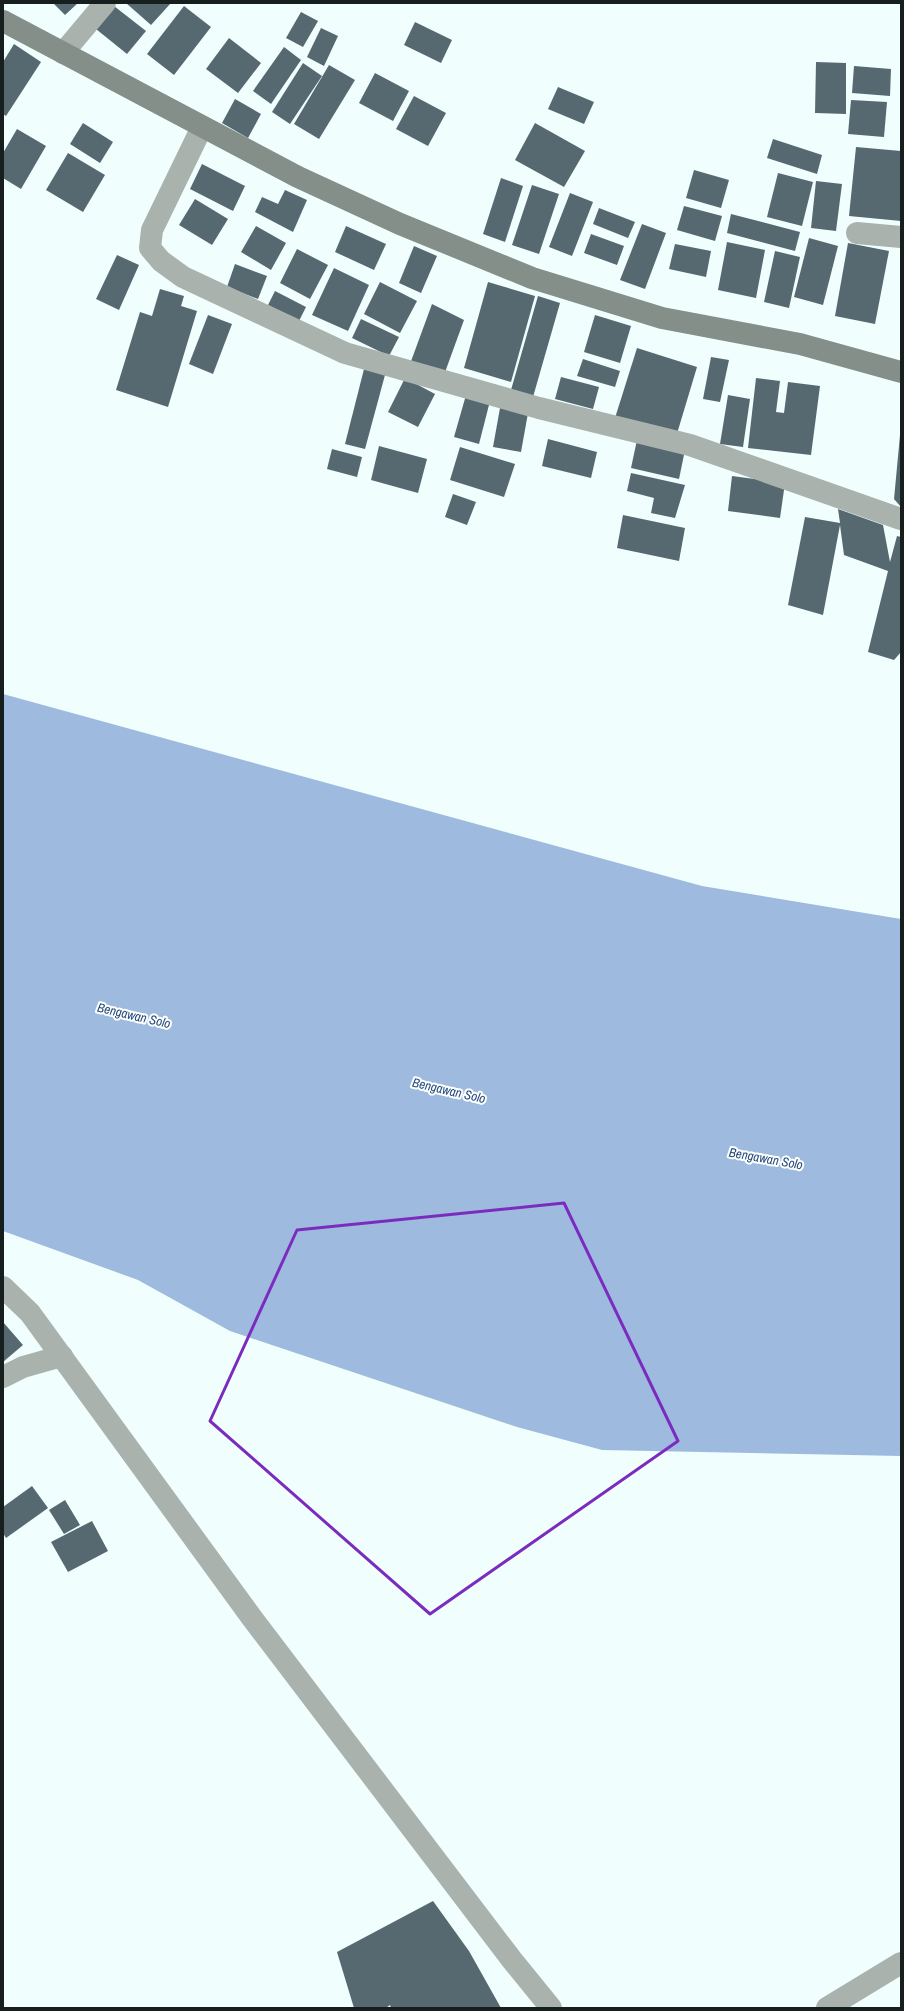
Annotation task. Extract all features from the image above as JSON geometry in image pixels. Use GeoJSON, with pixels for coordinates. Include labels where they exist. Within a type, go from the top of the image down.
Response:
{"type":"FeatureCollection","features":[{"type":"Feature","properties":{"kind":"street"},"geometry":{"type":"LineString","coordinates":[[63,53],[105,3]]}},
{"type":"Feature","properties":{"kind":"street"},"geometry":{"type":"LineString","coordinates":[[3,22],[298,177],[400,224],[532,278],[662,318],[800,344],[901,372]]}},
{"type":"Feature","properties":{"kind":"street"},"geometry":{"type":"LineString","coordinates":[[202,127],[152,230],[150,248],[161,261],[183,277],[345,353],[539,408],[690,445],[901,519]]}},
{"type":"Feature","properties":{"kind":"street"},"geometry":{"type":"LineString","coordinates":[[857,233],[901,236]]}},
{"type":"Feature","properties":{"kind":"street"},"geometry":{"type":"LineString","coordinates":[[3,1287],[30,1312],[252,1618],[512,1960],[551,2008]]}},
{"type":"Feature","properties":{"kind":"street"},"geometry":{"type":"LineString","coordinates":[[3,1377],[23,1367],[62,1356]]}},
{"type":"Feature","properties":{"kind":"street"},"geometry":{"type":"LineString","coordinates":[[827,2008],[901,1963]]}},
{"type":"Feature","properties":{"kind":"highlighted area"},"geometry":{"type":"Polygon","coordinates":[[[564,1203],[678,1441],[430,1614],[210,1421],[297,1230],[564,1203]]]}},
{"type":"Feature","properties":{"kind":"water","name":"Bengawan Solo"},"geometry":{"type":"Polygon","coordinates":[[[3,694],[702,886],[901,919],[901,1456],[602,1450],[517,1427],[230,1331],[138,1280],[3,1231],[3,694]]]}},
{"type":"Feature","properties":{"kind":"building"},"geometry":{"type":"Polygon","coordinates":[[[53,3],[78,3],[65,15],[53,3]]]}},
{"type":"Feature","properties":{"kind":"building"},"geometry":{"type":"Polygon","coordinates":[[[126,3],[171,3],[151,25],[126,3]]]}},
{"type":"Feature","properties":{"kind":"building"},"geometry":{"type":"Polygon","coordinates":[[[114,6],[146,31],[127,54],[96,29],[114,6]]]}},
{"type":"Feature","properties":{"kind":"building"},"geometry":{"type":"Polygon","coordinates":[[[184,6],[211,27],[174,75],[147,54],[184,6]]]}},
{"type":"Feature","properties":{"kind":"building"},"geometry":{"type":"Polygon","coordinates":[[[301,12],[318,21],[303,47],[286,38],[301,12]]]}},
{"type":"Feature","properties":{"kind":"building"},"geometry":{"type":"Polygon","coordinates":[[[415,22],[452,40],[441,63],[404,45],[415,22]]]}},
{"type":"Feature","properties":{"kind":"building"},"geometry":{"type":"Polygon","coordinates":[[[321,28],[338,36],[324,66],[307,57],[321,28]]]}},
{"type":"Feature","properties":{"kind":"building"},"geometry":{"type":"Polygon","coordinates":[[[229,38],[261,63],[238,93],[206,69],[229,38]]]}},
{"type":"Feature","properties":{"kind":"building"},"geometry":{"type":"Polygon","coordinates":[[[14,44],[41,62],[6,116],[3,114],[3,62],[14,44]]]}},
{"type":"Feature","properties":{"kind":"building"},"geometry":{"type":"Polygon","coordinates":[[[284,47],[301,60],[271,104],[253,91],[284,47]]]}},
{"type":"Feature","properties":{"kind":"building"},"geometry":{"type":"Polygon","coordinates":[[[816,62],[846,63],[846,114],[815,113],[816,62]]]}},
{"type":"Feature","properties":{"kind":"building"},"geometry":{"type":"Polygon","coordinates":[[[303,63],[322,76],[290,124],[272,112],[303,63]]]}},
{"type":"Feature","properties":{"kind":"building"},"geometry":{"type":"Polygon","coordinates":[[[329,65],[355,80],[319,139],[294,124],[329,65]]]}},
{"type":"Feature","properties":{"kind":"building"},"geometry":{"type":"Polygon","coordinates":[[[854,66],[891,69],[890,96],[852,93],[854,66]]]}},
{"type":"Feature","properties":{"kind":"building"},"geometry":{"type":"Polygon","coordinates":[[[375,73],[409,91],[393,121],[359,103],[375,73]]]}},
{"type":"Feature","properties":{"kind":"building"},"geometry":{"type":"Polygon","coordinates":[[[558,87],[594,102],[584,124],[548,109],[558,87]]]}},
{"type":"Feature","properties":{"kind":"building"},"geometry":{"type":"Polygon","coordinates":[[[414,96],[446,113],[428,146],[396,129],[414,96]]]}},
{"type":"Feature","properties":{"kind":"building"},"geometry":{"type":"Polygon","coordinates":[[[235,99],[261,114],[248,138],[222,123],[235,99]]]}},
{"type":"Feature","properties":{"kind":"building"},"geometry":{"type":"Polygon","coordinates":[[[851,100],[887,102],[884,137],[848,134],[851,100]]]}},
{"type":"Feature","properties":{"kind":"building"},"geometry":{"type":"Polygon","coordinates":[[[83,123],[113,142],[100,163],[70,144],[83,123]]]}},
{"type":"Feature","properties":{"kind":"building"},"geometry":{"type":"Polygon","coordinates":[[[535,123],[585,151],[564,187],[515,160],[535,123]]]}},
{"type":"Feature","properties":{"kind":"building"},"geometry":{"type":"Polygon","coordinates":[[[17,129],[46,146],[21,189],[3,178],[3,153],[17,129]]]}},
{"type":"Feature","properties":{"kind":"building"},"geometry":{"type":"Polygon","coordinates":[[[773,139],[822,155],[817,174],[767,158],[773,139]]]}},
{"type":"Feature","properties":{"kind":"building"},"geometry":{"type":"Polygon","coordinates":[[[856,147],[901,151],[901,221],[849,216],[856,147]]]}},
{"type":"Feature","properties":{"kind":"building"},"geometry":{"type":"Polygon","coordinates":[[[68,153],[105,175],[83,212],[46,190],[68,153]]]}},
{"type":"Feature","properties":{"kind":"building"},"geometry":{"type":"Polygon","coordinates":[[[202,164],[245,186],[233,211],[190,189],[202,164]]]}},
{"type":"Feature","properties":{"kind":"building"},"geometry":{"type":"Polygon","coordinates":[[[694,170],[729,180],[721,208],[686,198],[694,170]]]}},
{"type":"Feature","properties":{"kind":"building"},"geometry":{"type":"Polygon","coordinates":[[[778,173],[813,182],[802,226],[767,217],[778,173]]]}},
{"type":"Feature","properties":{"kind":"building"},"geometry":{"type":"Polygon","coordinates":[[[501,178],[523,186],[505,242],[483,234],[501,178]]]}},
{"type":"Feature","properties":{"kind":"building"},"geometry":{"type":"Polygon","coordinates":[[[816,181],[842,184],[836,231],[811,228],[816,181]]]}},
{"type":"Feature","properties":{"kind":"building"},"geometry":{"type":"Polygon","coordinates":[[[532,185],[559,194],[539,254],[512,245],[532,185]]]}},
{"type":"Feature","properties":{"kind":"building"},"geometry":{"type":"Polygon","coordinates":[[[285,190],[307,200],[293,232],[255,212],[262,197],[278,204],[285,190]]]}},
{"type":"Feature","properties":{"kind":"building"},"geometry":{"type":"Polygon","coordinates":[[[570,193],[593,202],[572,256],[549,247],[570,193]]]}},
{"type":"Feature","properties":{"kind":"building"},"geometry":{"type":"Polygon","coordinates":[[[195,199],[228,219],[212,245],[179,225],[195,199]]]}},
{"type":"Feature","properties":{"kind":"building"},"geometry":{"type":"Polygon","coordinates":[[[684,206],[722,216],[715,241],[677,230],[684,206]]]}},
{"type":"Feature","properties":{"kind":"building"},"geometry":{"type":"Polygon","coordinates":[[[599,208],[635,222],[628,238],[593,224],[599,208]]]}},
{"type":"Feature","properties":{"kind":"building"},"geometry":{"type":"Polygon","coordinates":[[[731,214],[800,232],[795,251],[727,233],[731,214]]]}},
{"type":"Feature","properties":{"kind":"building"},"geometry":{"type":"Polygon","coordinates":[[[642,224],[666,233],[645,289],[620,280],[642,224]]]}},
{"type":"Feature","properties":{"kind":"building"},"geometry":{"type":"Polygon","coordinates":[[[256,226],[286,243],[271,270],[241,252],[256,226]]]}},
{"type":"Feature","properties":{"kind":"building"},"geometry":{"type":"Polygon","coordinates":[[[346,226],[386,244],[374,270],[335,252],[346,226]]]}},
{"type":"Feature","properties":{"kind":"building"},"geometry":{"type":"Polygon","coordinates":[[[591,234],[624,246],[617,265],[584,253],[591,234]]]}},
{"type":"Feature","properties":{"kind":"building"},"geometry":{"type":"Polygon","coordinates":[[[809,238],[838,246],[823,305],[794,297],[809,238]]]}},
{"type":"Feature","properties":{"kind":"building"},"geometry":{"type":"Polygon","coordinates":[[[727,242],[765,250],[756,298],[718,290],[727,242]]]}},
{"type":"Feature","properties":{"kind":"building"},"geometry":{"type":"Polygon","coordinates":[[[848,243],[889,251],[875,324],[835,316],[848,243]]]}},
{"type":"Feature","properties":{"kind":"building"},"geometry":{"type":"Polygon","coordinates":[[[675,244],[711,251],[706,277],[669,269],[675,244]]]}},
{"type":"Feature","properties":{"kind":"building"},"geometry":{"type":"Polygon","coordinates":[[[414,246],[437,256],[421,293],[399,283],[414,246]]]}},
{"type":"Feature","properties":{"kind":"building"},"geometry":{"type":"Polygon","coordinates":[[[297,249],[328,265],[310,299],[280,283],[297,249]]]}},
{"type":"Feature","properties":{"kind":"building"},"geometry":{"type":"Polygon","coordinates":[[[775,251],[800,257],[789,308],[764,302],[775,251]]]}},
{"type":"Feature","properties":{"kind":"building"},"geometry":{"type":"Polygon","coordinates":[[[117,255],[139,265],[119,310],[96,299],[117,255]]]}},
{"type":"Feature","properties":{"kind":"building"},"geometry":{"type":"Polygon","coordinates":[[[235,264],[267,276],[258,299],[227,287],[235,264]]]}},
{"type":"Feature","properties":{"kind":"building"},"geometry":{"type":"Polygon","coordinates":[[[334,268],[369,285],[348,331],[312,315],[334,268]]]}},
{"type":"Feature","properties":{"kind":"building"},"geometry":{"type":"Polygon","coordinates":[[[380,282],[417,301],[400,333],[364,314],[380,282]]]}},
{"type":"Feature","properties":{"kind":"building"},"geometry":{"type":"Polygon","coordinates":[[[488,282],[535,296],[511,382],[464,368],[488,282]]]}},
{"type":"Feature","properties":{"kind":"building"},"geometry":{"type":"Polygon","coordinates":[[[160,289],[184,296],[181,306],[197,311],[168,407],[116,390],[140,312],[152,316],[160,289]]]}},
{"type":"Feature","properties":{"kind":"building"},"geometry":{"type":"Polygon","coordinates":[[[275,291],[306,307],[299,321],[268,305],[275,291]]]}},
{"type":"Feature","properties":{"kind":"building"},"geometry":{"type":"Polygon","coordinates":[[[538,296],[560,303],[533,397],[511,390],[538,296]]]}},
{"type":"Feature","properties":{"kind":"building"},"geometry":{"type":"Polygon","coordinates":[[[432,304],[464,320],[444,375],[410,364],[432,304]]]}},
{"type":"Feature","properties":{"kind":"building"},"geometry":{"type":"Polygon","coordinates":[[[208,315],[232,324],[213,374],[189,364],[208,315]]]}},
{"type":"Feature","properties":{"kind":"building"},"geometry":{"type":"Polygon","coordinates":[[[595,315],[631,326],[620,363],[584,352],[595,315]]]}},
{"type":"Feature","properties":{"kind":"building"},"geometry":{"type":"Polygon","coordinates":[[[361,319],[399,337],[389,356],[352,338],[361,319]]]}},
{"type":"Feature","properties":{"kind":"building"},"geometry":{"type":"Polygon","coordinates":[[[637,348],[697,367],[676,437],[615,418],[637,348]]]}},
{"type":"Feature","properties":{"kind":"building"},"geometry":{"type":"Polygon","coordinates":[[[711,357],[729,360],[720,402],[703,399],[711,357]]]}},
{"type":"Feature","properties":{"kind":"building"},"geometry":{"type":"Polygon","coordinates":[[[583,359],[620,371],[615,387],[577,376],[583,359]]]}},
{"type":"Feature","properties":{"kind":"building"},"geometry":{"type":"Polygon","coordinates":[[[364,369],[385,375],[365,449],[345,444],[364,369]]]}},
{"type":"Feature","properties":{"kind":"building"},"geometry":{"type":"Polygon","coordinates":[[[561,377],[599,387],[593,409],[555,399],[561,377]]]}},
{"type":"Feature","properties":{"kind":"building"},"geometry":{"type":"Polygon","coordinates":[[[405,378],[435,394],[418,427],[388,412],[405,378]]]}},
{"type":"Feature","properties":{"kind":"building"},"geometry":{"type":"Polygon","coordinates":[[[756,378],[780,381],[776,412],[784,413],[788,382],[820,386],[811,455],[748,448],[756,378]]]}},
{"type":"Feature","properties":{"kind":"building"},"geometry":{"type":"Polygon","coordinates":[[[466,395],[490,401],[479,444],[454,437],[466,395]]]}},
{"type":"Feature","properties":{"kind":"building"},"geometry":{"type":"Polygon","coordinates":[[[728,395],[750,399],[743,447],[720,444],[728,395]]]}},
{"type":"Feature","properties":{"kind":"building"},"geometry":{"type":"Polygon","coordinates":[[[500,408],[528,413],[521,452],[493,447],[500,408]]]}},
{"type":"Feature","properties":{"kind":"building"},"geometry":{"type":"Polygon","coordinates":[[[901,435],[901,507],[894,499],[901,435]]]}},
{"type":"Feature","properties":{"kind":"building"},"geometry":{"type":"Polygon","coordinates":[[[548,439],[597,452],[591,478],[542,466],[548,439]]]}},
{"type":"Feature","properties":{"kind":"building"},"geometry":{"type":"Polygon","coordinates":[[[637,440],[685,450],[679,479],[631,468],[637,440]]]}},
{"type":"Feature","properties":{"kind":"building"},"geometry":{"type":"Polygon","coordinates":[[[379,446],[427,459],[418,493],[371,480],[379,446]]]}},
{"type":"Feature","properties":{"kind":"building"},"geometry":{"type":"Polygon","coordinates":[[[460,447],[515,464],[504,497],[450,480],[460,447]]]}},
{"type":"Feature","properties":{"kind":"building"},"geometry":{"type":"Polygon","coordinates":[[[332,449],[362,457],[357,477],[327,469],[332,449]]]}},
{"type":"Feature","properties":{"kind":"building"},"geometry":{"type":"Polygon","coordinates":[[[631,473],[685,485],[675,518],[651,513],[654,498],[627,491],[631,473]]]}},
{"type":"Feature","properties":{"kind":"building"},"geometry":{"type":"Polygon","coordinates":[[[732,476],[785,483],[780,518],[728,511],[732,476]]]}},
{"type":"Feature","properties":{"kind":"building"},"geometry":{"type":"Polygon","coordinates":[[[453,494],[476,502],[467,525],[445,517],[453,494]]]}},
{"type":"Feature","properties":{"kind":"building"},"geometry":{"type":"Polygon","coordinates":[[[838,509],[883,525],[890,562],[897,536],[901,537],[901,652],[894,660],[868,652],[888,571],[844,555],[840,525],[823,615],[788,605],[805,517],[840,523],[838,509]]]}},
{"type":"Feature","properties":{"kind":"building"},"geometry":{"type":"Polygon","coordinates":[[[623,515],[685,528],[679,561],[617,548],[623,515]]]}},
{"type":"Feature","properties":{"kind":"building"},"geometry":{"type":"Polygon","coordinates":[[[3,1322],[23,1345],[3,1362],[3,1322]]]}},
{"type":"Feature","properties":{"kind":"building"},"geometry":{"type":"Polygon","coordinates":[[[32,1486],[48,1508],[6,1538],[3,1533],[3,1507],[32,1486]]]}},
{"type":"Feature","properties":{"kind":"building"},"geometry":{"type":"Polygon","coordinates":[[[65,1500],[80,1525],[64,1534],[49,1510],[65,1500]]]}},
{"type":"Feature","properties":{"kind":"building"},"geometry":{"type":"Polygon","coordinates":[[[92,1521],[108,1551],[68,1572],[51,1542],[92,1521]]]}},
{"type":"Feature","properties":{"kind":"building"},"geometry":{"type":"Polygon","coordinates":[[[433,1901],[469,1951],[501,2008],[391,2008],[390,2005],[386,2008],[354,2008],[337,1952],[433,1901]]]}}]}
